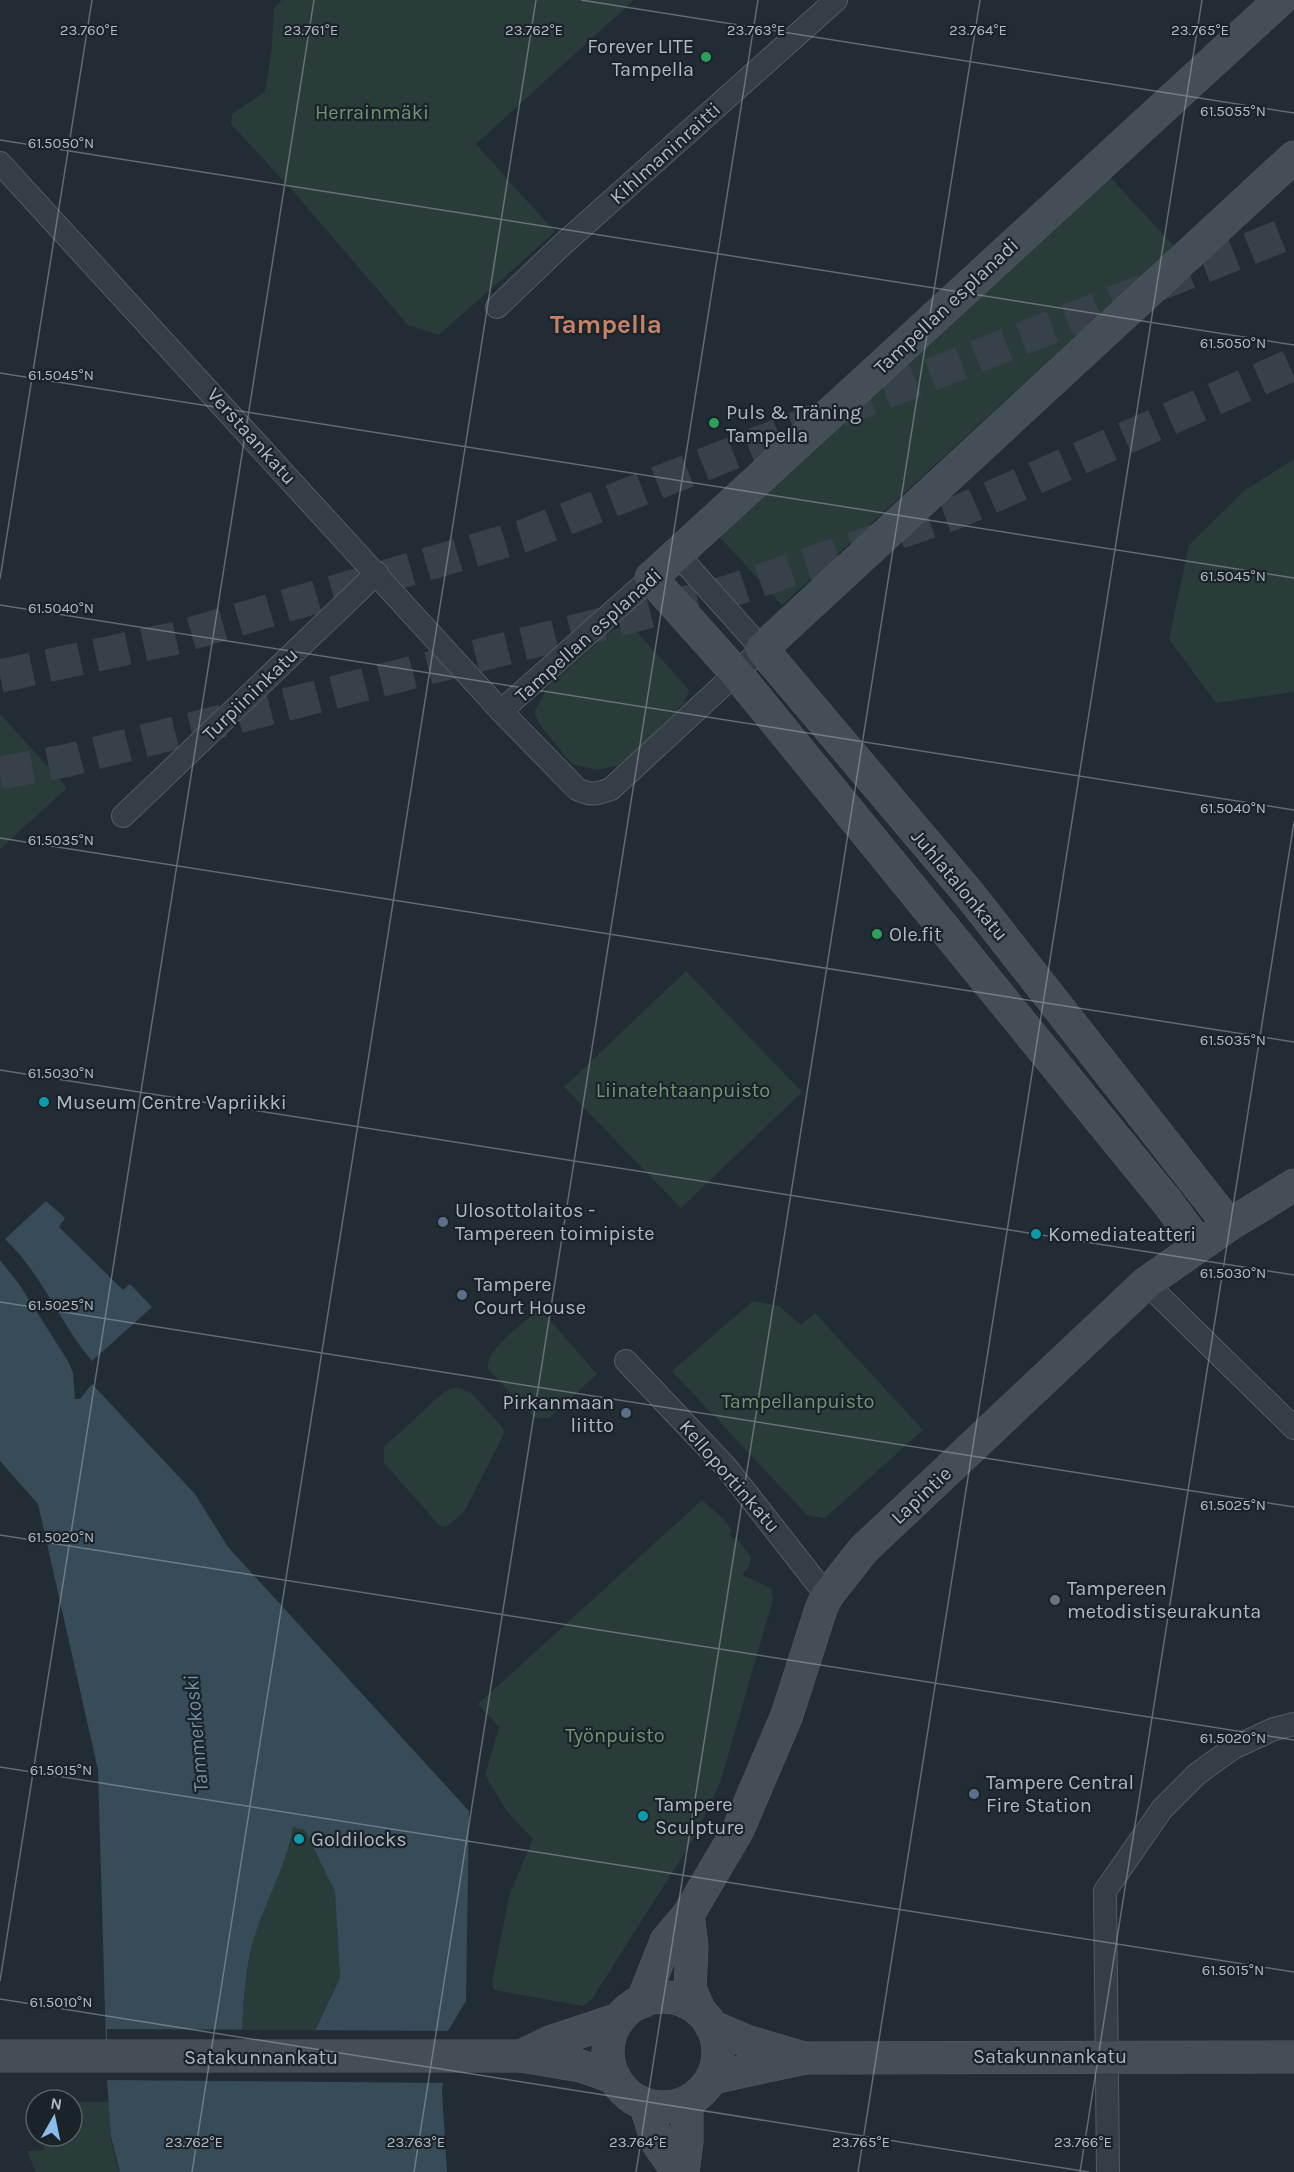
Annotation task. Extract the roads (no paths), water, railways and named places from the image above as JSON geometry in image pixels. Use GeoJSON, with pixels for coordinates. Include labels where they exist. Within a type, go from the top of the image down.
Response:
{"type":"FeatureCollection","features":[{"type":"Feature","properties":{"kind":"street","name":"Kihlmaninraitti"},"geometry":{"type":"LineString","coordinates":[[497,307],[562,245],[836,0]]}},
{"type":"Feature","properties":{"kind":"street","name":"Tampellan esplanadi"},"geometry":{"type":"LineString","coordinates":[[1274,2],[678,555],[501,711],[577,789],[596,795],[611,789],[630,774],[736,673],[1294,157]]}},
{"type":"Feature","properties":{"kind":"street","name":"Verstaankatu"},"geometry":{"type":"LineString","coordinates":[[0,163],[501,711]]}},
{"type":"Feature","properties":{"kind":"street","name":"Juhlatalonkatu"},"geometry":{"type":"LineString","coordinates":[[678,555],[762,649],[982,911],[1229,1225]]}},
{"type":"Feature","properties":{"kind":"street","name":"Turpiininkatu"},"geometry":{"type":"LineString","coordinates":[[123,816],[377,573]]}},
{"type":"Feature","properties":{"kind":"street","name":"Juhlatalonkatu"},"geometry":{"type":"LineString","coordinates":[[651,578],[736,673],[1168,1203],[1199,1245]]}},
{"type":"Feature","properties":{"kind":"street","name":"Lapintie"},"geometry":{"type":"LineString","coordinates":[[631,2010],[666,1941],[688,1915],[738,1830],[762,1777],[827,1596],[863,1550],[1146,1282],[1229,1225],[1294,1185]]}},
{"type":"Feature","properties":{"kind":"street"},"geometry":{"type":"LineString","coordinates":[[1146,1282],[1294,1428]]}},
{"type":"Feature","properties":{"kind":"street","name":"Kelloportinkatu"},"geometry":{"type":"LineString","coordinates":[[626,1361],[726,1467],[827,1596]]}},
{"type":"Feature","properties":{"kind":"street"},"geometry":{"type":"LineString","coordinates":[[1108,2172],[1105,1891],[1162,1809],[1197,1774],[1233,1748],[1274,1729],[1294,1724]]}},
{"type":"Feature","properties":{"kind":"street"},"geometry":{"type":"LineString","coordinates":[[688,1915],[692,1946],[690,1989],[706,2019],[718,2043],[718,2061],[712,2078],[702,2092],[687,2102],[666,2107],[645,2104],[633,2098],[615,2078],[609,2064],[608,2048],[612,2033],[631,2010],[657,1998],[672,1998],[687,2003],[706,2019]]}},
{"type":"Feature","properties":{"kind":"street","name":"Satakunnankatu"},"geometry":{"type":"LineString","coordinates":[[521,2056],[631,2010]]}},
{"type":"Feature","properties":{"kind":"street","name":"Satakunnankatu"},"geometry":{"type":"LineString","coordinates":[[706,2019],[746,2041],[805,2058]]}},
{"type":"Feature","properties":{"kind":"street","name":"Satakunnankatu"},"geometry":{"type":"LineString","coordinates":[[0,2056],[521,2056],[581,2066],[615,2078]]}},
{"type":"Feature","properties":{"kind":"street","name":"Satakunnankatu"},"geometry":{"type":"LineString","coordinates":[[712,2078],[805,2058],[1294,2057]]}},
{"type":"Feature","properties":{"kind":"street"},"geometry":{"type":"LineString","coordinates":[[681,2172],[687,2141],[687,2102]]}},
{"type":"Feature","properties":{"kind":"street"},"geometry":{"type":"LineString","coordinates":[[645,2104],[658,2144],[681,2172]]}},
{"type":"Feature","properties":{"kind":"water"},"geometry":{"type":"Polygon","coordinates":[[[46,1201],[65,1218],[59,1227],[123,1290],[130,1284],[152,1307],[92,1361],[69,1330],[30,1268],[5,1239],[46,1201]]]}},
{"type":"Feature","properties":{"kind":"water","name":"Tammerkoski"},"geometry":{"type":"Polygon","coordinates":[[[0,1260],[19,1284],[68,1361],[73,1373],[75,1399],[80,1399],[92,1384],[195,1494],[228,1547],[469,1811],[466,2001],[448,2031],[442,2091],[447,2172],[120,2172],[111,2137],[107,2080],[98,1770],[38,1504],[0,1461],[0,1260]],[[293,1827],[286,1856],[254,1938],[244,1995],[242,2030],[315,2030],[340,1978],[335,1892],[305,1830],[293,1827]]]}},
{"type":"Feature","properties":{"kind":"tunnel"},"geometry":{"type":"LineString","coordinates":[[0,676],[176,638],[523,536],[1294,231]]}},
{"type":"Feature","properties":{"kind":"tunnel"},"geometry":{"type":"LineString","coordinates":[[0,773],[69,760],[727,592],[953,514],[1294,364]]}},
{"type":"Feature","properties":{"kind":"place","name":"Forever LITE Tampella"},"geometry":{"type":"Point","coordinates":[706,57]}},
{"type":"Feature","properties":{"kind":"place","name":"Puls & Träning Tampella"},"geometry":{"type":"Point","coordinates":[714,423]}},
{"type":"Feature","properties":{"kind":"place","name":"Ole.fit"},"geometry":{"type":"Point","coordinates":[877,934]}},
{"type":"Feature","properties":{"kind":"place","name":"Museum Centre Vapriikki"},"geometry":{"type":"Point","coordinates":[44,1102]}},
{"type":"Feature","properties":{"kind":"place","name":"Ulosottolaitos - Tampereen toimipiste"},"geometry":{"type":"Point","coordinates":[443,1222]}},
{"type":"Feature","properties":{"kind":"place","name":"Komediateatteri"},"geometry":{"type":"Point","coordinates":[1036,1234]}},
{"type":"Feature","properties":{"kind":"place","name":"Tampere Court House"},"geometry":{"type":"Point","coordinates":[462,1295]}},
{"type":"Feature","properties":{"kind":"place","name":"Pirkanmaan liitto"},"geometry":{"type":"Point","coordinates":[626,1413]}},
{"type":"Feature","properties":{"kind":"place","name":"Tampereen metodistiseurakunta"},"geometry":{"type":"Point","coordinates":[1055,1600]}},
{"type":"Feature","properties":{"kind":"place","name":"Tampere Central Fire Station"},"geometry":{"type":"Point","coordinates":[974,1794]}},
{"type":"Feature","properties":{"kind":"place","name":"Tampere Sculpture"},"geometry":{"type":"Point","coordinates":[643,1816]}},
{"type":"Feature","properties":{"kind":"place","name":"Goldilocks"},"geometry":{"type":"Point","coordinates":[299,1839]}},
{"type":"Feature","properties":{"kind":"district","name":"Tampella"},"geometry":{"type":"Point","coordinates":[606,324]}},
{"type":"Feature","properties":{"kind":"park label","name":"Herrainmäki"},"geometry":{"type":"Point","coordinates":[372,112]}},
{"type":"Feature","properties":{"kind":"park label","name":"Liinatehtaanpuisto"},"geometry":{"type":"Point","coordinates":[683,1090]}},
{"type":"Feature","properties":{"kind":"park label","name":"Tampellanpuisto"},"geometry":{"type":"Point","coordinates":[798,1401]}},
{"type":"Feature","properties":{"kind":"park label","name":"Työnpuisto"},"geometry":{"type":"Point","coordinates":[615,1735]}}]}
